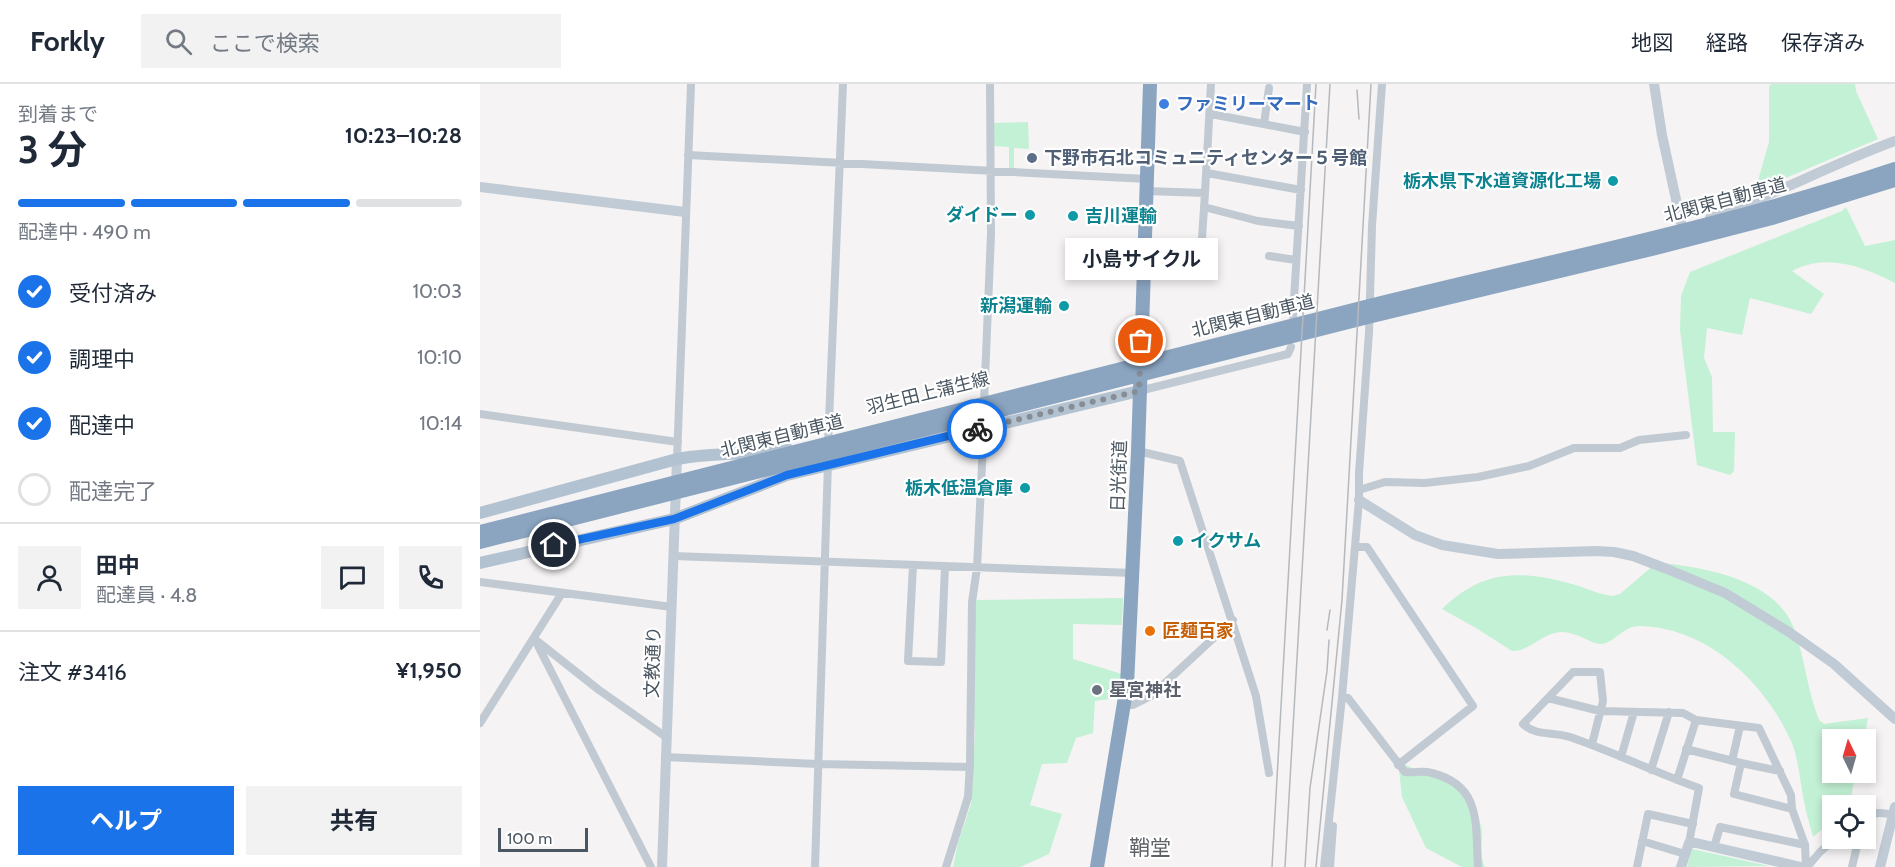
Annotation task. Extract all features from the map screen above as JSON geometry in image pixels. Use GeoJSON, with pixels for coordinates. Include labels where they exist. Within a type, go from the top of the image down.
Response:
{"type":"FeatureCollection","features":[{"type":"Feature","properties":{"kind":"highway","name":"日光街道"},"geometry":{"type":"LineString","coordinates":[[1099,867],[1125,705],[1138,451],[1150,84]]}},
{"type":"Feature","properties":{"kind":"highway","name":"北関東自動車道"},"geometry":{"type":"LineString","coordinates":[[480,532],[662,491],[1656,248],[1772,218],[1867,183],[1895,169]]}},
{"type":"Feature","properties":{"kind":"highway","name":"北関東自動車道"},"geometry":{"type":"LineString","coordinates":[[1867,183],[1895,180]]}},
{"type":"Feature","properties":{"kind":"highway","name":"北関東自動車道"},"geometry":{"type":"LineString","coordinates":[[480,542],[662,491]]}},
{"type":"Feature","properties":{"kind":"main road","name":"羽生田上蒲生線"},"geometry":{"type":"LineString","coordinates":[[480,513],[677,459],[775,450],[985,397],[1140,363]]}},
{"type":"Feature","properties":{"kind":"main road"},"geometry":{"type":"LineString","coordinates":[[480,563],[674,519],[774,480],[828,465],[1139,391]]}},
{"type":"Feature","properties":{"kind":"street"},"geometry":{"type":"LineString","coordinates":[[677,459],[690,84]]}},
{"type":"Feature","properties":{"kind":"street"},"geometry":{"type":"LineString","coordinates":[[814,867],[838,163],[843,84]]}},
{"type":"Feature","properties":{"kind":"street"},"geometry":{"type":"LineString","coordinates":[[946,867],[967,804],[970,767],[972,603],[977,568],[991,234],[990,84]]}},
{"type":"Feature","properties":{"kind":"street"},"geometry":{"type":"LineString","coordinates":[[1211,84],[1200,268],[1213,271]]}},
{"type":"Feature","properties":{"kind":"street"},"geometry":{"type":"LineString","coordinates":[[1293,316],[1307,84]]}},
{"type":"Feature","properties":{"kind":"street"},"geometry":{"type":"LineString","coordinates":[[1324,867],[1342,697],[1359,495],[1382,84]]}},
{"type":"Feature","properties":{"kind":"street"},"geometry":{"type":"LineString","coordinates":[[1654,84],[1662,135],[1682,227]]}},
{"type":"Feature","properties":{"kind":"street"},"geometry":{"type":"LineString","coordinates":[[1264,124],[1269,88]]}},
{"type":"Feature","properties":{"kind":"street"},"geometry":{"type":"LineString","coordinates":[[1211,114],[1305,132]]}},
{"type":"Feature","properties":{"kind":"street"},"geometry":{"type":"LineString","coordinates":[[1369,303],[1682,227],[1732,210],[1854,156],[1895,141]]}},
{"type":"Feature","properties":{"kind":"street"},"geometry":{"type":"LineString","coordinates":[[688,154],[991,171],[1146,185],[1205,193]]}},
{"type":"Feature","properties":{"kind":"street"},"geometry":{"type":"LineString","coordinates":[[1206,173],[1301,190]]}},
{"type":"Feature","properties":{"kind":"street"},"geometry":{"type":"LineString","coordinates":[[480,187],[685,212]]}},
{"type":"Feature","properties":{"kind":"street"},"geometry":{"type":"LineString","coordinates":[[1204,207],[1258,221],[1299,226]]}},
{"type":"Feature","properties":{"kind":"street"},"geometry":{"type":"LineString","coordinates":[[1269,256],[1296,260]]}},
{"type":"Feature","properties":{"kind":"street"},"geometry":{"type":"LineString","coordinates":[[1139,391],[1288,354],[1291,347]]}},
{"type":"Feature","properties":{"kind":"street"},"geometry":{"type":"LineString","coordinates":[[480,414],[678,442]]}},
{"type":"Feature","properties":{"kind":"street"},"geometry":{"type":"LineString","coordinates":[[1359,495],[1385,482],[1425,483],[1478,477],[1529,466],[1574,447],[1620,448],[1639,440],[1686,435]]}},
{"type":"Feature","properties":{"kind":"street"},"geometry":{"type":"LineString","coordinates":[[1138,451],[1180,461],[1256,696],[1269,773]]}},
{"type":"Feature","properties":{"kind":"street","name":"文教通り"},"geometry":{"type":"LineString","coordinates":[[662,867],[677,459]]}},
{"type":"Feature","properties":{"kind":"street"},"geometry":{"type":"LineString","coordinates":[[1359,495],[1415,535],[1442,545],[1497,554],[1614,552],[1633,556],[1725,593],[1789,632],[1834,664],[1895,719]]}},
{"type":"Feature","properties":{"kind":"street"},"geometry":{"type":"LineString","coordinates":[[1355,547],[1366,547],[1473,706],[1398,765]]}},
{"type":"Feature","properties":{"kind":"street"},"geometry":{"type":"LineString","coordinates":[[673,556],[1133,573]]}},
{"type":"Feature","properties":{"kind":"street"},"geometry":{"type":"LineString","coordinates":[[913,565],[908,661],[941,662],[945,567]]}},
{"type":"Feature","properties":{"kind":"street"},"geometry":{"type":"LineString","coordinates":[[480,582],[672,607]]}},
{"type":"Feature","properties":{"kind":"street"},"geometry":{"type":"LineString","coordinates":[[480,723],[562,593]]}},
{"type":"Feature","properties":{"kind":"street"},"geometry":{"type":"LineString","coordinates":[[1125,705],[1133,705],[1151,696],[1233,620]]}},
{"type":"Feature","properties":{"kind":"street"},"geometry":{"type":"LineString","coordinates":[[534,638],[599,690],[666,737]]}},
{"type":"Feature","properties":{"kind":"street"},"geometry":{"type":"LineString","coordinates":[[534,638],[651,867]]}},
{"type":"Feature","properties":{"kind":"street"},"geometry":{"type":"LineString","coordinates":[[1592,744],[1603,701],[1600,672],[1573,672],[1523,724],[1531,731],[1566,735],[1592,744],[1651,770],[1700,788],[1681,867]]}},
{"type":"Feature","properties":{"kind":"street"},"geometry":{"type":"LineString","coordinates":[[1342,697],[1348,698],[1405,772],[1434,773],[1459,785],[1469,796],[1479,836],[1478,867]]}},
{"type":"Feature","properties":{"kind":"street"},"geometry":{"type":"LineString","coordinates":[[1548,698],[1600,711],[1683,713],[1696,720],[1759,728],[1791,795],[1792,808],[1805,845],[1807,867]]}},
{"type":"Feature","properties":{"kind":"street"},"geometry":{"type":"LineString","coordinates":[[1621,757],[1634,711]]}},
{"type":"Feature","properties":{"kind":"street"},"geometry":{"type":"LineString","coordinates":[[1651,770],[1669,712]]}},
{"type":"Feature","properties":{"kind":"street"},"geometry":{"type":"LineString","coordinates":[[1677,780],[1696,720]]}},
{"type":"Feature","properties":{"kind":"street"},"geometry":{"type":"LineString","coordinates":[[1740,726],[1734,794],[1792,808]]}},
{"type":"Feature","properties":{"kind":"street"},"geometry":{"type":"LineString","coordinates":[[1686,749],[1780,771]]}},
{"type":"Feature","properties":{"kind":"street"},"geometry":{"type":"LineString","coordinates":[[665,758],[970,767]]}},
{"type":"Feature","properties":{"kind":"street"},"geometry":{"type":"LineString","coordinates":[[1330,867],[1335,805],[1332,786]]}},
{"type":"Feature","properties":{"kind":"street"},"geometry":{"type":"LineString","coordinates":[[1876,814],[1894,812],[1880,867]]}},
{"type":"Feature","properties":{"kind":"street"},"geometry":{"type":"LineString","coordinates":[[1637,867],[1648,814],[1693,824]]}},
{"type":"Feature","properties":{"kind":"street"},"geometry":{"type":"LineString","coordinates":[[1714,847],[1720,826],[1805,845]]}},
{"type":"Feature","properties":{"kind":"street"},"geometry":{"type":"LineString","coordinates":[[1642,842],[1687,849],[1714,847],[1794,866]]}},
{"type":"Feature","properties":{"kind":"street"},"geometry":{"type":"LineString","coordinates":[[1807,867],[1823,849]]}},
{"type":"Feature","properties":{"kind":"street"},"geometry":{"type":"LineString","coordinates":[[1852,867],[1856,849]]}},
{"type":"Feature","properties":{"kind":"green space"},"geometry":{"type":"Polygon","coordinates":[[[1772,84],[1855,84],[1878,139],[1755,191],[1769,142],[1769,86],[1772,84]]]}},
{"type":"Feature","properties":{"kind":"green space"},"geometry":{"type":"Polygon","coordinates":[[[1028,122],[1029,149],[1014,148],[1014,168],[1009,168],[1009,147],[994,146],[992,123],[1028,122]]]}},
{"type":"Feature","properties":{"kind":"green space"},"geometry":{"type":"Polygon","coordinates":[[[1846,207],[1865,246],[1895,240],[1895,283],[1870,271],[1844,264],[1831,262],[1805,266],[1792,271],[1824,294],[1811,314],[1750,298],[1742,335],[1707,328],[1704,358],[1712,377],[1713,432],[1735,432],[1734,471],[1730,475],[1697,465],[1680,330],[1681,296],[1690,272],[1842,211],[1846,207]]]}},
{"type":"Feature","properties":{"kind":"green space"},"geometry":{"type":"Polygon","coordinates":[[[1655,564],[1679,565],[1717,573],[1754,587],[1771,597],[1784,610],[1793,626],[1819,720],[1824,724],[1868,718],[1866,729],[1822,729],[1822,783],[1853,783],[1852,795],[1822,795],[1822,829],[1813,837],[1794,750],[1781,721],[1751,681],[1712,648],[1666,629],[1635,626],[1606,643],[1593,642],[1562,632],[1549,635],[1524,648],[1512,651],[1442,609],[1472,586],[1503,576],[1536,576],[1553,579],[1612,596],[1620,594],[1655,564]]]}},
{"type":"Feature","properties":{"kind":"green space"},"geometry":{"type":"Polygon","coordinates":[[[1123,598],[1122,625],[1073,624],[1073,659],[1122,674],[1118,698],[1095,701],[1093,733],[1076,738],[1067,763],[1042,764],[1030,805],[1062,814],[1049,854],[1020,867],[953,867],[971,804],[975,735],[974,600],[1123,598]]]}},
{"type":"Feature","properties":{"kind":"green space"},"geometry":{"type":"Polygon","coordinates":[[[1398,761],[1412,768],[1451,780],[1465,794],[1481,826],[1482,857],[1485,867],[1462,867],[1426,848],[1402,797],[1398,761]]]}},
{"type":"Feature","properties":{"kind":"green space"},"geometry":{"type":"Polygon","coordinates":[[[1692,849],[1769,866],[1687,867],[1692,849]]]}},
{"type":"Feature","properties":{"kind":"railway"},"geometry":{"type":"LineString","coordinates":[[1272,867],[1316,84]]}},
{"type":"Feature","properties":{"kind":"railway"},"geometry":{"type":"LineString","coordinates":[[1285,867],[1330,84]]}},
{"type":"Feature","properties":{"kind":"railway"},"geometry":{"type":"LineString","coordinates":[[1316,867],[1342,600],[1371,84]]}},
{"type":"Feature","properties":{"kind":"railway"},"geometry":{"type":"LineString","coordinates":[[1357,90],[1359,119]]}},
{"type":"Feature","properties":{"kind":"railway"},"geometry":{"type":"LineString","coordinates":[[1327,630],[1330,610]]}},
{"type":"Feature","properties":{"kind":"railway"},"geometry":{"type":"LineString","coordinates":[[1305,867],[1310,788],[1327,671],[1329,640]]}},
{"type":"Feature","properties":{"kind":"way so far"},"geometry":{"type":"LineString","coordinates":[[977,429],[1139,391],[1141,341]]}},
{"type":"Feature","properties":{"kind":"place","name":"ファミリーマート"},"geometry":{"type":"Point","coordinates":[1164,104]}},
{"type":"Feature","properties":{"kind":"place","name":"下野市石北コミュニティセンター５号館"},"geometry":{"type":"Point","coordinates":[1032,158]}},
{"type":"Feature","properties":{"kind":"place","name":"栃木県下水道資源化工場"},"geometry":{"type":"Point","coordinates":[1613,181]}},
{"type":"Feature","properties":{"kind":"place","name":"ダイドー"},"geometry":{"type":"Point","coordinates":[1030,215]}},
{"type":"Feature","properties":{"kind":"place","name":"吉川運輸"},"geometry":{"type":"Point","coordinates":[1073,216]}},
{"type":"Feature","properties":{"kind":"place","name":"新潟運輸"},"geometry":{"type":"Point","coordinates":[1064,306]}},
{"type":"Feature","properties":{"kind":"place","name":"小島サイクル"},"geometry":{"type":"Point","coordinates":[1141,341]}},
{"type":"Feature","properties":{"kind":"place","name":"栃木低温倉庫"},"geometry":{"type":"Point","coordinates":[1025,488]}},
{"type":"Feature","properties":{"kind":"place","name":"イクサム"},"geometry":{"type":"Point","coordinates":[1178,541]}},
{"type":"Feature","properties":{"kind":"place","name":"匠麺百家"},"geometry":{"type":"Point","coordinates":[1150,631]}},
{"type":"Feature","properties":{"kind":"place","name":"星宮神社"},"geometry":{"type":"Point","coordinates":[1097,690]}},
{"type":"Feature","properties":{"kind":"district","name":"鞘堂"},"geometry":{"type":"Point","coordinates":[1150,847]}},
{"type":"Feature","properties":{"kind":"route"},"geometry":{"type":"LineString","coordinates":[[554,545],[674,519],[787,475],[977,429]]}}]}
